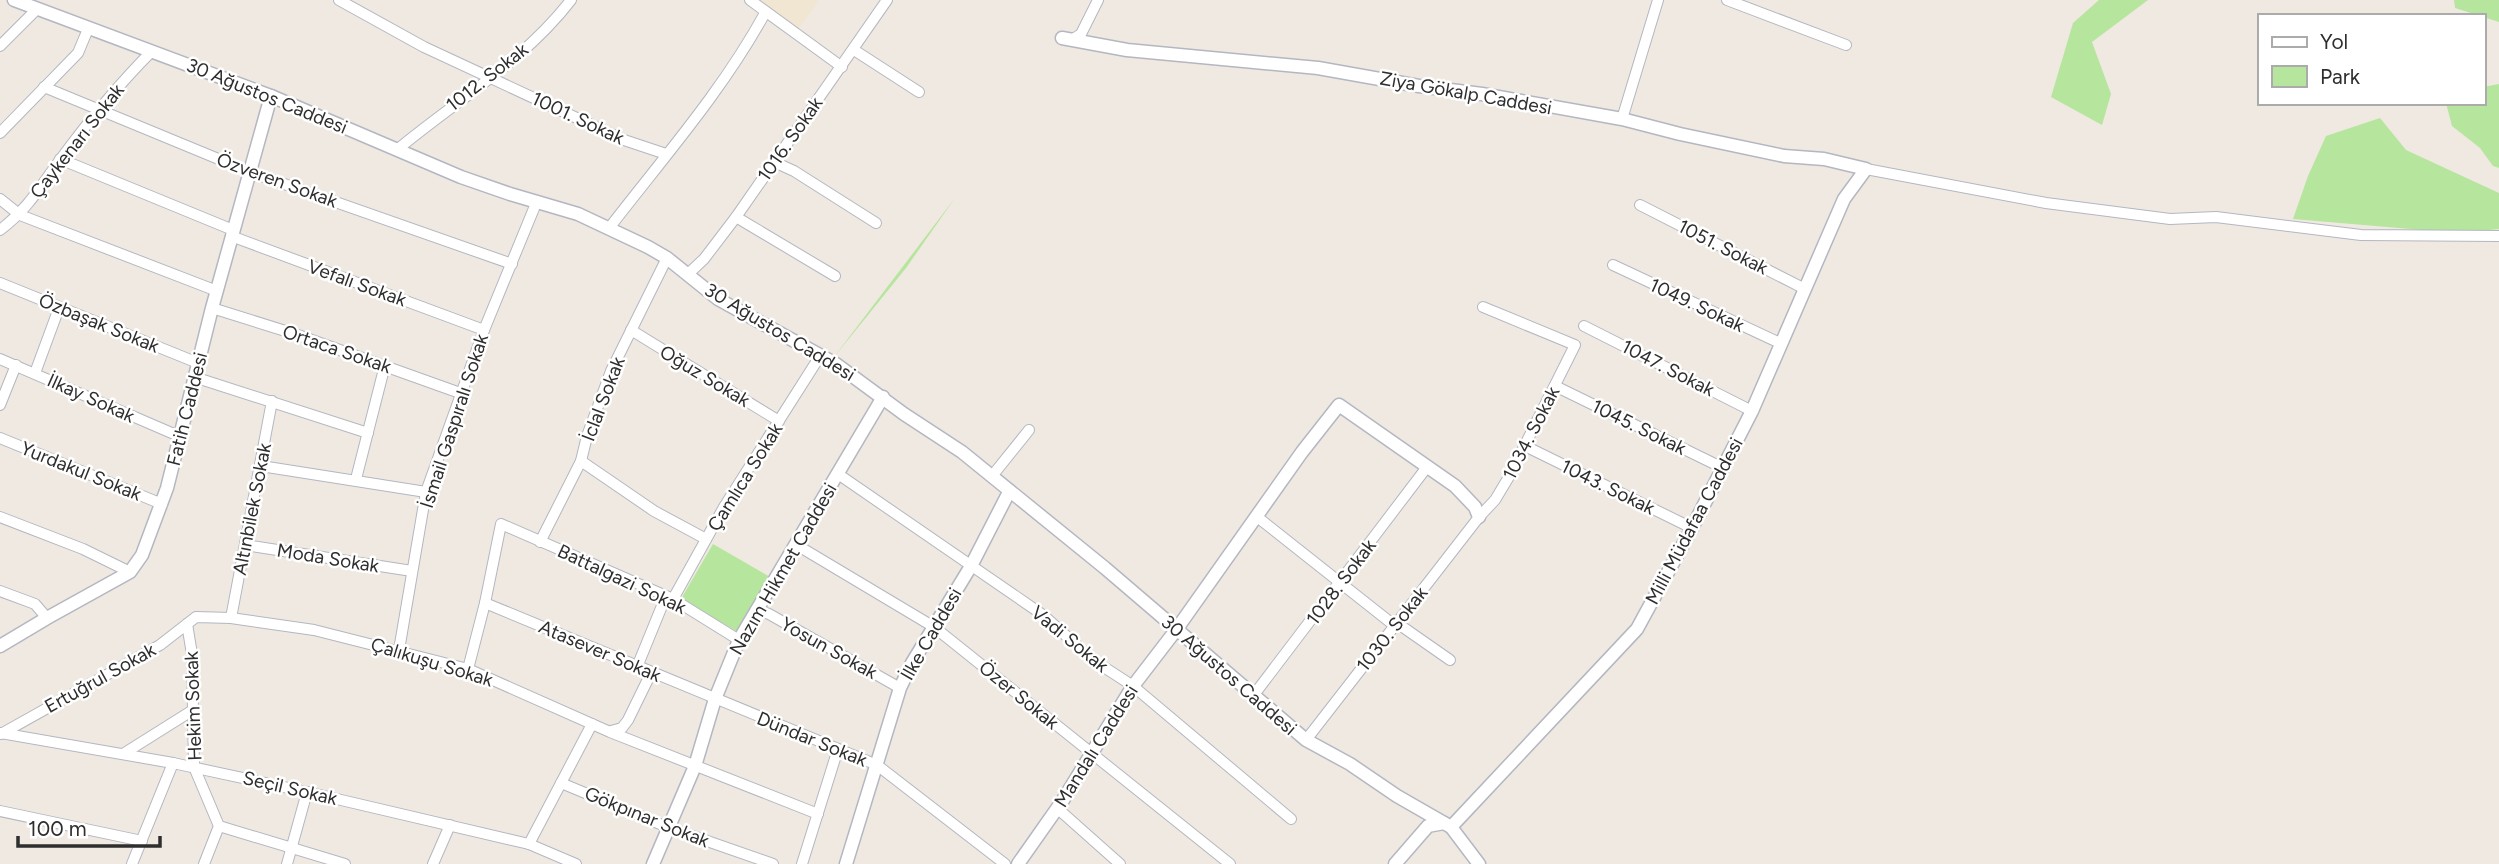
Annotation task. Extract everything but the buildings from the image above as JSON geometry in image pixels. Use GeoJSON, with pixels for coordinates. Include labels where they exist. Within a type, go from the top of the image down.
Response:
{"type":"FeatureCollection","features":[{"type":"Feature","properties":{"kind":"street","name":"30 Ağustos Caddesi"},"geometry":{"type":"LineString","coordinates":[[14,0],[271,96],[461,177],[579,214],[610,227],[667,258],[718,299],[847,371],[904,414],[962,452],[1105,568],[1306,740],[1448,825]]}},
{"type":"Feature","properties":{"kind":"street","name":"1001. Sokak"},"geometry":{"type":"LineString","coordinates":[[339,0],[424,47],[624,140],[667,154]]}},
{"type":"Feature","properties":{"kind":"street","name":"1012. Sokak"},"geometry":{"type":"LineString","coordinates":[[398,149],[491,77],[554,23],[571,0]]}},
{"type":"Feature","properties":{"kind":"street"},"geometry":{"type":"LineString","coordinates":[[750,0],[842,67]]}},
{"type":"Feature","properties":{"kind":"street","name":"1016. Sokak"},"geometry":{"type":"LineString","coordinates":[[688,274],[704,259],[736,217],[887,0]]}},
{"type":"Feature","properties":{"kind":"street"},"geometry":{"type":"LineString","coordinates":[[1067,38],[1081,34],[1098,0]]}},
{"type":"Feature","properties":{"kind":"street"},"geometry":{"type":"LineString","coordinates":[[1622,119],[1658,0]]}},
{"type":"Feature","properties":{"kind":"street"},"geometry":{"type":"LineString","coordinates":[[1727,0],[1846,46]]}},
{"type":"Feature","properties":{"kind":"street"},"geometry":{"type":"LineString","coordinates":[[0,46],[37,9]]}},
{"type":"Feature","properties":{"kind":"street"},"geometry":{"type":"LineString","coordinates":[[610,227],[735,64],[765,13]]}},
{"type":"Feature","properties":{"kind":"street"},"geometry":{"type":"LineString","coordinates":[[0,133],[78,52],[88,29]]}},
{"type":"Feature","properties":{"kind":"street","name":"Ziya Gökalp Caddesi"},"geometry":{"type":"LineString","coordinates":[[1067,38],[1127,50],[1318,68],[1622,119],[1784,156],[1824,159],[1866,169]]}},
{"type":"Feature","properties":{"kind":"street"},"geometry":{"type":"LineString","coordinates":[[854,50],[919,92]]}},
{"type":"Feature","properties":{"kind":"street","name":"Çaykenarı Sokak"},"geometry":{"type":"LineString","coordinates":[[0,230],[20,215],[100,109],[152,51]]}},
{"type":"Feature","properties":{"kind":"street","name":"Özveren Sokak"},"geometry":{"type":"LineString","coordinates":[[44,87],[250,172],[512,264]]}},
{"type":"Feature","properties":{"kind":"street","name":"Fatih Caddesi"},"geometry":{"type":"LineString","coordinates":[[130,572],[142,555],[162,504],[232,233],[271,96]]}},
{"type":"Feature","properties":{"kind":"street","name":"Vefalı Sokak"},"geometry":{"type":"LineString","coordinates":[[60,159],[232,233],[484,330]]}},
{"type":"Feature","properties":{"kind":"street"},"geometry":{"type":"LineString","coordinates":[[774,162],[794,171],[876,223]]}},
{"type":"Feature","properties":{"kind":"street"},"geometry":{"type":"LineString","coordinates":[[1866,169],[2046,203],[2170,219],[2217,218],[2361,235],[2499,236]]}},
{"type":"Feature","properties":{"kind":"street","name":"Milli Müdafaa Caddesi"},"geometry":{"type":"LineString","coordinates":[[1395,864],[1428,825],[1448,825],[1637,629],[1752,411],[1844,199],[1866,169]]}},
{"type":"Feature","properties":{"kind":"street"},"geometry":{"type":"LineString","coordinates":[[0,199],[20,215],[217,291]]}},
{"type":"Feature","properties":{"kind":"street","name":"İsmail Gaspıralı Sokak"},"geometry":{"type":"LineString","coordinates":[[399,650],[426,492],[484,330],[537,201]]}},
{"type":"Feature","properties":{"kind":"street","name":"1051. Sokak"},"geometry":{"type":"LineString","coordinates":[[1640,205],[1805,289]]}},
{"type":"Feature","properties":{"kind":"street"},"geometry":{"type":"LineString","coordinates":[[736,217],[835,276]]}},
{"type":"Feature","properties":{"kind":"street","name":"İclal Sokak"},"geometry":{"type":"LineString","coordinates":[[540,542],[581,461],[587,436],[611,371],[667,258]]}},
{"type":"Feature","properties":{"kind":"street","name":"1049. Sokak"},"geometry":{"type":"LineString","coordinates":[[1613,265],[1782,344]]}},
{"type":"Feature","properties":{"kind":"street","name":"Özbaşak Sokak"},"geometry":{"type":"LineString","coordinates":[[0,284],[198,363]]}},
{"type":"Feature","properties":{"kind":"street","name":"1034. Sokak"},"geometry":{"type":"LineString","coordinates":[[1479,517],[1495,500],[1575,345],[1483,307]]}},
{"type":"Feature","properties":{"kind":"street"},"geometry":{"type":"LineString","coordinates":[[35,373],[59,308]]}},
{"type":"Feature","properties":{"kind":"street","name":"Ortaca Sokak"},"geometry":{"type":"LineString","coordinates":[[212,308],[386,365],[460,393]]}},
{"type":"Feature","properties":{"kind":"street","name":"1047. Sokak"},"geometry":{"type":"LineString","coordinates":[[1584,326],[1752,411]]}},
{"type":"Feature","properties":{"kind":"street","name":"Oğuz Sokak"},"geometry":{"type":"LineString","coordinates":[[631,330],[779,421]]}},
{"type":"Feature","properties":{"kind":"street","name":"Çamlıca Sokak"},"geometry":{"type":"LineString","coordinates":[[637,667],[669,598],[820,356]]}},
{"type":"Feature","properties":{"kind":"street","name":"İlkay Sokak"},"geometry":{"type":"LineString","coordinates":[[0,359],[181,437]]}},
{"type":"Feature","properties":{"kind":"street"},"geometry":{"type":"LineString","coordinates":[[0,404],[16,365]]}},
{"type":"Feature","properties":{"kind":"street"},"geometry":{"type":"LineString","coordinates":[[356,479],[386,365]]}},
{"type":"Feature","properties":{"kind":"street"},"geometry":{"type":"LineString","coordinates":[[194,377],[368,433]]}},
{"type":"Feature","properties":{"kind":"street","name":"1045. Sokak"},"geometry":{"type":"LineString","coordinates":[[1555,386],[1723,468]]}},
{"type":"Feature","properties":{"kind":"street","name":"Nazım Hikmet Caddesi"},"geometry":{"type":"LineString","coordinates":[[653,864],[695,766],[715,699],[739,640],[883,397]]}},
{"type":"Feature","properties":{"kind":"street","name":"Altınbilek Sokak"},"geometry":{"type":"LineString","coordinates":[[231,618],[272,401]]}},
{"type":"Feature","properties":{"kind":"street","name":"Mandalı Caddesi"},"geometry":{"type":"LineString","coordinates":[[1018,864],[1133,686],[1339,405],[1427,467]]}},
{"type":"Feature","properties":{"kind":"street"},"geometry":{"type":"LineString","coordinates":[[992,475],[1029,430]]}},
{"type":"Feature","properties":{"kind":"street","name":"Yurdakul Sokak"},"geometry":{"type":"LineString","coordinates":[[0,438],[162,504]]}},
{"type":"Feature","properties":{"kind":"street","name":"1043. Sokak"},"geometry":{"type":"LineString","coordinates":[[1525,446],[1692,528]]}},
{"type":"Feature","properties":{"kind":"street"},"geometry":{"type":"LineString","coordinates":[[581,461],[654,510],[706,539]]}},
{"type":"Feature","properties":{"kind":"street"},"geometry":{"type":"LineString","coordinates":[[261,466],[426,492]]}},
{"type":"Feature","properties":{"kind":"street"},"geometry":{"type":"LineString","coordinates":[[1427,467],[1455,486],[1475,507],[1479,517]]}},
{"type":"Feature","properties":{"kind":"street","name":"1028. Sokak"},"geometry":{"type":"LineString","coordinates":[[1253,696],[1427,467]]}},
{"type":"Feature","properties":{"kind":"street","name":"Vadi Sokak"},"geometry":{"type":"LineString","coordinates":[[838,474],[1043,615],[1093,660],[1133,686],[1291,819]]}},
{"type":"Feature","properties":{"kind":"street","name":"İlke Caddesi"},"geometry":{"type":"LineString","coordinates":[[846,864],[900,688],[912,663],[971,566],[1009,492]]}},
{"type":"Feature","properties":{"kind":"street"},"geometry":{"type":"LineString","coordinates":[[1256,516],[1340,584],[1450,660]]}},
{"type":"Feature","properties":{"kind":"street"},"geometry":{"type":"LineString","coordinates":[[0,517],[83,549],[130,572]]}},
{"type":"Feature","properties":{"kind":"street","name":"1030. Sokak"},"geometry":{"type":"LineString","coordinates":[[1306,740],[1479,517]]}},
{"type":"Feature","properties":{"kind":"street","name":"Battalgazi Sokak"},"geometry":{"type":"LineString","coordinates":[[485,603],[500,524],[669,598],[739,640]]}},
{"type":"Feature","properties":{"kind":"street","name":"Özer Sokak"},"geometry":{"type":"LineString","coordinates":[[795,544],[934,627],[1230,864]]}},
{"type":"Feature","properties":{"kind":"street","name":"Moda Sokak"},"geometry":{"type":"LineString","coordinates":[[245,545],[412,571]]}},
{"type":"Feature","properties":{"kind":"street"},"geometry":{"type":"LineString","coordinates":[[0,646],[130,572]]}},
{"type":"Feature","properties":{"kind":"street"},"geometry":{"type":"LineString","coordinates":[[0,591],[35,604],[47,618]]}},
{"type":"Feature","properties":{"kind":"street"},"geometry":{"type":"LineString","coordinates":[[468,669],[485,603]]}},
{"type":"Feature","properties":{"kind":"street","name":"Atasever Sokak"},"geometry":{"type":"LineString","coordinates":[[485,603],[715,699]]}},
{"type":"Feature","properties":{"kind":"street","name":"Yosun Sokak"},"geometry":{"type":"LineString","coordinates":[[756,610],[769,614],[900,688]]}},
{"type":"Feature","properties":{"kind":"street","name":"Çalıkuşu Sokak"},"geometry":{"type":"LineString","coordinates":[[196,617],[231,618],[314,630],[468,669],[610,732],[818,814]]}},
{"type":"Feature","properties":{"kind":"street","name":"Ertuğrul Sokak"},"geometry":{"type":"LineString","coordinates":[[0,734],[160,645],[196,617]]}},
{"type":"Feature","properties":{"kind":"street","name":"Hekim Sokak"},"geometry":{"type":"LineString","coordinates":[[187,624],[192,654],[194,767],[219,825]]}},
{"type":"Feature","properties":{"kind":"street"},"geometry":{"type":"LineString","coordinates":[[610,732],[622,728],[651,673]]}},
{"type":"Feature","properties":{"kind":"street","name":"Dündar Sokak"},"geometry":{"type":"LineString","coordinates":[[715,699],[877,765],[1005,864]]}},
{"type":"Feature","properties":{"kind":"street"},"geometry":{"type":"LineString","coordinates":[[124,754],[193,710]]}},
{"type":"Feature","properties":{"kind":"street"},"geometry":{"type":"LineString","coordinates":[[529,844],[592,723]]}},
{"type":"Feature","properties":{"kind":"street","name":"Seçil Sokak"},"geometry":{"type":"LineString","coordinates":[[0,734],[173,763],[307,792],[529,844],[576,864]]}},
{"type":"Feature","properties":{"kind":"street"},"geometry":{"type":"LineString","coordinates":[[802,864],[838,749]]}},
{"type":"Feature","properties":{"kind":"street"},"geometry":{"type":"LineString","coordinates":[[132,864],[173,763]]}},
{"type":"Feature","properties":{"kind":"street","name":"Gökpınar Sokak"},"geometry":{"type":"LineString","coordinates":[[561,783],[667,827],[773,864]]}},
{"type":"Feature","properties":{"kind":"street"},"geometry":{"type":"LineString","coordinates":[[287,864],[307,792]]}},
{"type":"Feature","properties":{"kind":"street"},"geometry":{"type":"LineString","coordinates":[[1056,808],[1120,864]]}},
{"type":"Feature","properties":{"kind":"street"},"geometry":{"type":"LineString","coordinates":[[0,811],[142,841]]}},
{"type":"Feature","properties":{"kind":"street"},"geometry":{"type":"LineString","coordinates":[[204,864],[219,825],[345,864]]}},
{"type":"Feature","properties":{"kind":"street"},"geometry":{"type":"LineString","coordinates":[[433,864],[450,825]]}},
{"type":"Feature","properties":{"kind":"street"},"geometry":{"type":"LineString","coordinates":[[1448,825],[1479,864]]}},
{"type":"Feature","properties":{"kind":"shaded area"},"geometry":{"type":"Polygon","coordinates":[[[756,0],[819,0],[797,31],[756,0]]]}},
{"type":"Feature","properties":{"kind":"green space"},"geometry":{"type":"Polygon","coordinates":[[[2099,0],[2148,0],[2092,42],[2111,94],[2102,125],[2051,97],[2073,23],[2099,0]]]}},
{"type":"Feature","properties":{"kind":"green space"},"geometry":{"type":"Polygon","coordinates":[[[2454,0],[2499,0],[2499,22],[2485,18],[2485,14],[2474,14],[2455,8],[2454,0]]]}},
{"type":"Feature","properties":{"kind":"green space"},"geometry":{"type":"Polygon","coordinates":[[[2499,84],[2499,168],[2493,166],[2480,148],[2452,126],[2447,105],[2485,105],[2485,87],[2499,84]]]}},
{"type":"Feature","properties":{"kind":"green space"},"geometry":{"type":"Polygon","coordinates":[[[2380,118],[2406,150],[2499,193],[2499,229],[2458,233],[2293,219],[2326,136],[2380,118]]]}},
{"type":"Feature","properties":{"kind":"green space"},"geometry":{"type":"Polygon","coordinates":[[[955,198],[906,268],[834,357],[955,198]]]}},
{"type":"Feature","properties":{"kind":"green space"},"geometry":{"type":"Polygon","coordinates":[[[713,544],[770,577],[738,632],[681,599],[713,544]]]}}]}
